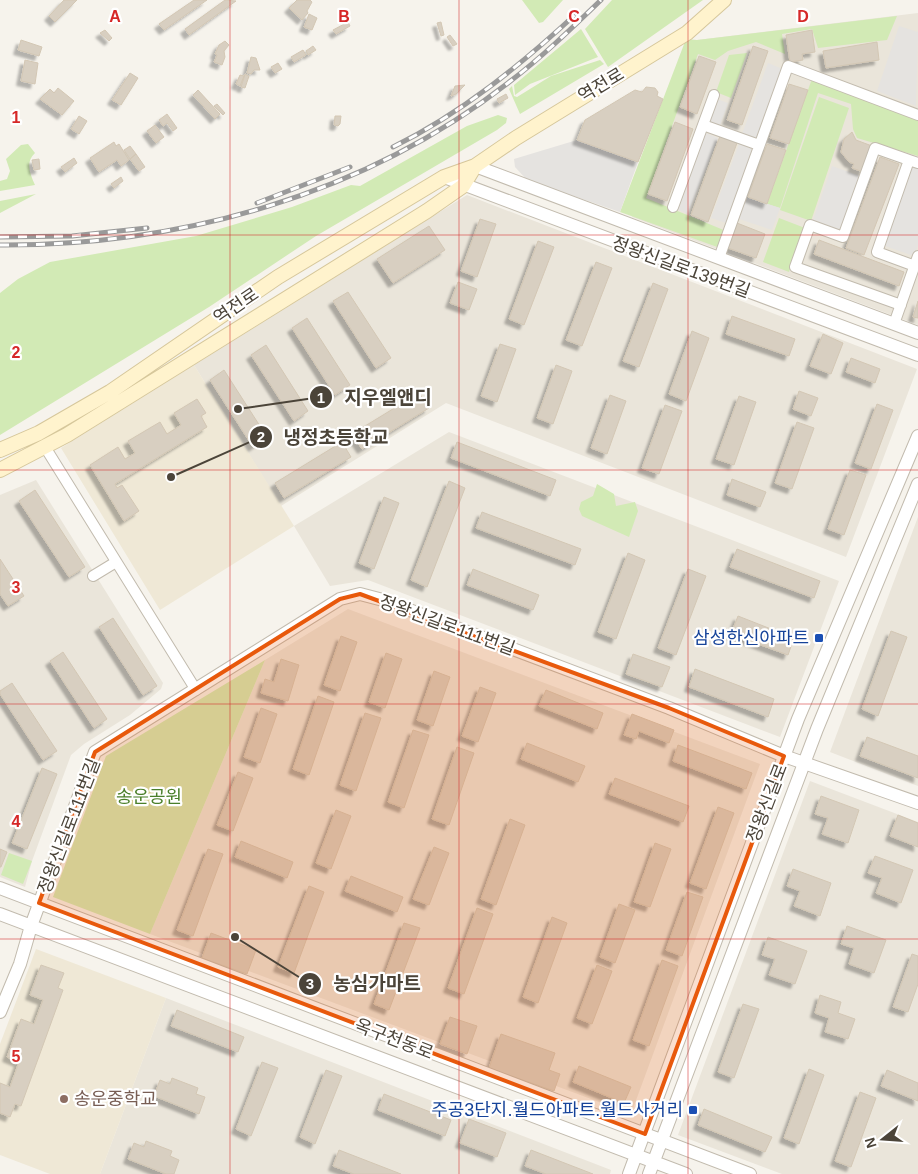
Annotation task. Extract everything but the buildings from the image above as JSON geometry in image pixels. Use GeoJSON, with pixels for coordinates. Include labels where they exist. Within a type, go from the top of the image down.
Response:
{"type":"FeatureCollection","features":[{"type":"Feature","properties":{"kind":"main road","name":"역전로"},"geometry":{"type":"LineString","coordinates":[[0,450],[39,433],[110,392],[278,277],[444,177],[475,166],[521,135],[687,33],[724,0]]}},
{"type":"Feature","properties":{"kind":"main road","name":"역전로"},"geometry":{"type":"LineString","coordinates":[[0,470],[67,435],[463,186],[475,166]]}},
{"type":"Feature","properties":{"kind":"street"},"geometry":{"type":"LineString","coordinates":[[719,258],[788,66],[918,116]]}},
{"type":"Feature","properties":{"kind":"street"},"geometry":{"type":"LineString","coordinates":[[673,208],[714,95]]}},
{"type":"Feature","properties":{"kind":"street"},"geometry":{"type":"LineString","coordinates":[[703,126],[759,145]]}},
{"type":"Feature","properties":{"kind":"street"},"geometry":{"type":"LineString","coordinates":[[894,324],[901,306],[916,261],[877,252],[913,162],[875,148],[843,237],[810,225],[795,267],[901,306]]}},
{"type":"Feature","properties":{"kind":"street","name":"정왕신길로139번길"},"geometry":{"type":"LineString","coordinates":[[475,166],[918,333]]}},
{"type":"Feature","properties":{"kind":"street","name":"정왕신길로139번길"},"geometry":{"type":"LineString","coordinates":[[444,177],[463,186],[918,355]]}},
{"type":"Feature","properties":{"kind":"street","name":"정왕신길로"},"geometry":{"type":"LineString","coordinates":[[629,1174],[784,756],[918,436]]}},
{"type":"Feature","properties":{"kind":"street"},"geometry":{"type":"LineString","coordinates":[[45,447],[196,690]]}},
{"type":"Feature","properties":{"kind":"street","name":"정왕신길로"},"geometry":{"type":"LineString","coordinates":[[651,1168],[804,762],[918,484]]}},
{"type":"Feature","properties":{"kind":"street"},"geometry":{"type":"LineString","coordinates":[[93,576],[116,562]]}},
{"type":"Feature","properties":{"kind":"street","name":"정왕신길로111번길"},"geometry":{"type":"LineString","coordinates":[[39,903],[94,752],[340,599],[360,594],[383,600],[669,708],[784,756],[918,803]]}},
{"type":"Feature","properties":{"kind":"street","name":"옥구천동로"},"geometry":{"type":"LineString","coordinates":[[0,888],[750,1174]]}},
{"type":"Feature","properties":{"kind":"street"},"geometry":{"type":"LineString","coordinates":[[0,1012],[20,964],[39,903]]}},
{"type":"Feature","properties":{"kind":"street","name":"옥구천동로"},"geometry":{"type":"LineString","coordinates":[[0,914],[637,1156],[651,1168],[686,1174]]}},
{"type":"Feature","properties":{"kind":"highlighted area"},"geometry":{"type":"Polygon","coordinates":[[[360,594],[669,708],[784,756],[645,1134],[39,903],[95,752],[340,599],[360,594]]]}},
{"type":"Feature","properties":{"kind":"shaded area"},"geometry":{"type":"Polygon","coordinates":[[[918,13],[918,325],[632,217],[697,40],[918,13]]]}},
{"type":"Feature","properties":{"kind":"shaded area"},"geometry":{"type":"Polygon","coordinates":[[[899,26],[918,32],[916,106],[877,91],[899,26]]]}},
{"type":"Feature","properties":{"kind":"shaded area"},"geometry":{"type":"Polygon","coordinates":[[[768,63],[785,70],[760,141],[742,134],[768,63]]]}},
{"type":"Feature","properties":{"kind":"shaded area"},"geometry":{"type":"Polygon","coordinates":[[[714,98],[728,103],[719,128],[705,124],[714,98]]]}},
{"type":"Feature","properties":{"kind":"shaded area"},"geometry":{"type":"Polygon","coordinates":[[[703,132],[718,138],[688,214],[674,208],[703,132]]]}},
{"type":"Feature","properties":{"kind":"shaded area"},"geometry":{"type":"Polygon","coordinates":[[[577,140],[638,162],[620,212],[527,180],[515,167],[514,159],[577,140]]]}},
{"type":"Feature","properties":{"kind":"shaded area"},"geometry":{"type":"Polygon","coordinates":[[[739,144],[756,150],[729,224],[711,218],[739,144]]]}},
{"type":"Feature","properties":{"kind":"shaded area"},"geometry":{"type":"Polygon","coordinates":[[[911,164],[918,166],[918,245],[914,256],[882,245],[911,164]]]}},
{"type":"Feature","properties":{"kind":"shaded area"},"geometry":{"type":"Polygon","coordinates":[[[832,166],[863,177],[843,234],[812,223],[832,166]]]}},
{"type":"Feature","properties":{"kind":"shaded area"},"geometry":{"type":"Polygon","coordinates":[[[467,195],[917,369],[846,557],[446,403],[281,506],[194,365],[467,195]]]}},
{"type":"Feature","properties":{"kind":"shaded area"},"geometry":{"type":"Polygon","coordinates":[[[741,195],[780,208],[772,230],[733,217],[741,195]]]}},
{"type":"Feature","properties":{"kind":"shaded area"},"geometry":{"type":"Polygon","coordinates":[[[194,365],[294,526],[160,610],[61,448],[194,365]]]}},
{"type":"Feature","properties":{"kind":"shaded area"},"geometry":{"type":"Polygon","coordinates":[[[449,432],[839,581],[780,737],[368,580],[330,586],[294,526],[449,432]]]}},
{"type":"Feature","properties":{"kind":"shaded area"},"geometry":{"type":"Polygon","coordinates":[[[36,480],[163,683],[161,689],[130,715],[84,744],[71,755],[32,861],[25,887],[0,877],[0,495],[36,480]]]}},
{"type":"Feature","properties":{"kind":"shaded area"},"geometry":{"type":"Polygon","coordinates":[[[918,517],[918,786],[830,752],[918,517]]]}},
{"type":"Feature","properties":{"kind":"shaded area"},"geometry":{"type":"Polygon","coordinates":[[[348,609],[760,764],[631,1114],[150,934],[265,660],[348,609]]]}},
{"type":"Feature","properties":{"kind":"shaded area"},"geometry":{"type":"Polygon","coordinates":[[[810,781],[918,822],[918,1174],[782,1174],[678,1135],[810,781]]]}},
{"type":"Feature","properties":{"kind":"shaded area","name":"송운중학교"},"geometry":{"type":"Polygon","coordinates":[[[36,949],[166,998],[100,1174],[50,1174],[0,1155],[0,1044],[36,949]]]}},
{"type":"Feature","properties":{"kind":"shaded area"},"geometry":{"type":"Polygon","coordinates":[[[166,998],[611,1170],[610,1174],[100,1174],[166,998]]]}},
{"type":"Feature","properties":{"kind":"green space"},"geometry":{"type":"Polygon","coordinates":[[[522,0],[563,0],[543,22],[539,23],[522,0]]]}},
{"type":"Feature","properties":{"kind":"green space"},"geometry":{"type":"Polygon","coordinates":[[[612,0],[703,0],[608,67],[585,29],[612,0]]]}},
{"type":"Feature","properties":{"kind":"green space"},"geometry":{"type":"Polygon","coordinates":[[[897,16],[887,40],[818,48],[812,29],[782,34],[785,54],[756,42],[728,51],[715,60],[698,54],[646,198],[726,231],[720,248],[620,212],[686,39],[697,40],[897,16]]]}},
{"type":"Feature","properties":{"kind":"green space"},"geometry":{"type":"Polygon","coordinates":[[[581,29],[598,57],[530,84],[515,95],[514,85],[581,29]]]}},
{"type":"Feature","properties":{"kind":"green space"},"geometry":{"type":"Polygon","coordinates":[[[747,53],[731,98],[716,92],[729,55],[747,53]]]}},
{"type":"Feature","properties":{"kind":"green space"},"geometry":{"type":"Polygon","coordinates":[[[600,60],[604,64],[520,114],[509,89],[512,86],[514,96],[517,97],[551,76],[600,60]]]}},
{"type":"Feature","properties":{"kind":"green space"},"geometry":{"type":"Polygon","coordinates":[[[813,76],[918,116],[918,156],[857,138],[853,129],[851,104],[818,93],[780,208],[767,204],[813,76]]]}},
{"type":"Feature","properties":{"kind":"green space"},"geometry":{"type":"Polygon","coordinates":[[[819,97],[849,108],[811,221],[780,210],[819,97]]]}},
{"type":"Feature","properties":{"kind":"green space"},"geometry":{"type":"Polygon","coordinates":[[[498,115],[507,118],[506,123],[497,130],[316,236],[209,307],[0,435],[0,293],[18,279],[50,262],[196,236],[292,207],[351,185],[360,186],[467,126],[498,115]]]}},
{"type":"Feature","properties":{"kind":"green space"},"geometry":{"type":"Polygon","coordinates":[[[28,144],[35,153],[29,164],[35,185],[0,191],[0,181],[7,179],[10,171],[6,159],[21,145],[28,144]]]}},
{"type":"Feature","properties":{"kind":"green space"},"geometry":{"type":"Polygon","coordinates":[[[36,194],[0,213],[0,201],[36,194]]]}},
{"type":"Feature","properties":{"kind":"green space"},"geometry":{"type":"Polygon","coordinates":[[[779,218],[805,228],[789,272],[763,262],[779,218]]]}},
{"type":"Feature","properties":{"kind":"green space"},"geometry":{"type":"Polygon","coordinates":[[[597,484],[614,494],[616,506],[635,502],[638,511],[629,537],[582,516],[579,509],[581,502],[593,496],[597,484]]]}},
{"type":"Feature","properties":{"kind":"green space","name":"송운공원"},"geometry":{"type":"Polygon","coordinates":[[[265,660],[150,934],[53,897],[106,756],[265,660]]]}},
{"type":"Feature","properties":{"kind":"green space"},"geometry":{"type":"Polygon","coordinates":[[[9,853],[32,861],[23,884],[1,875],[9,853]]]}},
{"type":"Feature","properties":{"kind":"railway"},"geometry":{"type":"LineString","coordinates":[[0,245],[68,243],[135,236],[202,224],[268,206],[331,184],[393,156],[452,122],[508,83],[556,43],[601,0]]}},
{"type":"Feature","properties":{"kind":"railway"},"geometry":{"type":"LineString","coordinates":[[393,147],[418,134],[467,103],[513,69],[578,12]]}},
{"type":"Feature","properties":{"kind":"railway"},"geometry":{"type":"LineString","coordinates":[[257,203],[350,167]]}},
{"type":"Feature","properties":{"kind":"railway"},"geometry":{"type":"LineString","coordinates":[[0,237],[72,236],[147,228]]}},
{"type":"Feature","properties":{"kind":"place","name":"지우엘앤디"},"geometry":{"type":"Point","coordinates":[238,409]}},
{"type":"Feature","properties":{"kind":"place","name":"냉정초등학교"},"geometry":{"type":"Point","coordinates":[171,477]}},
{"type":"Feature","properties":{"kind":"place","name":"삼성한신아파트"},"geometry":{"type":"Point","coordinates":[819,638]}},
{"type":"Feature","properties":{"kind":"place","name":"농심가마트"},"geometry":{"type":"Point","coordinates":[235,937]}},
{"type":"Feature","properties":{"kind":"place","name":"송운중학교"},"geometry":{"type":"Point","coordinates":[64,1099]}},
{"type":"Feature","properties":{"kind":"place","name":"주공3단지.월드아파트.월드사거리"},"geometry":{"type":"Point","coordinates":[693,1110]}}]}
